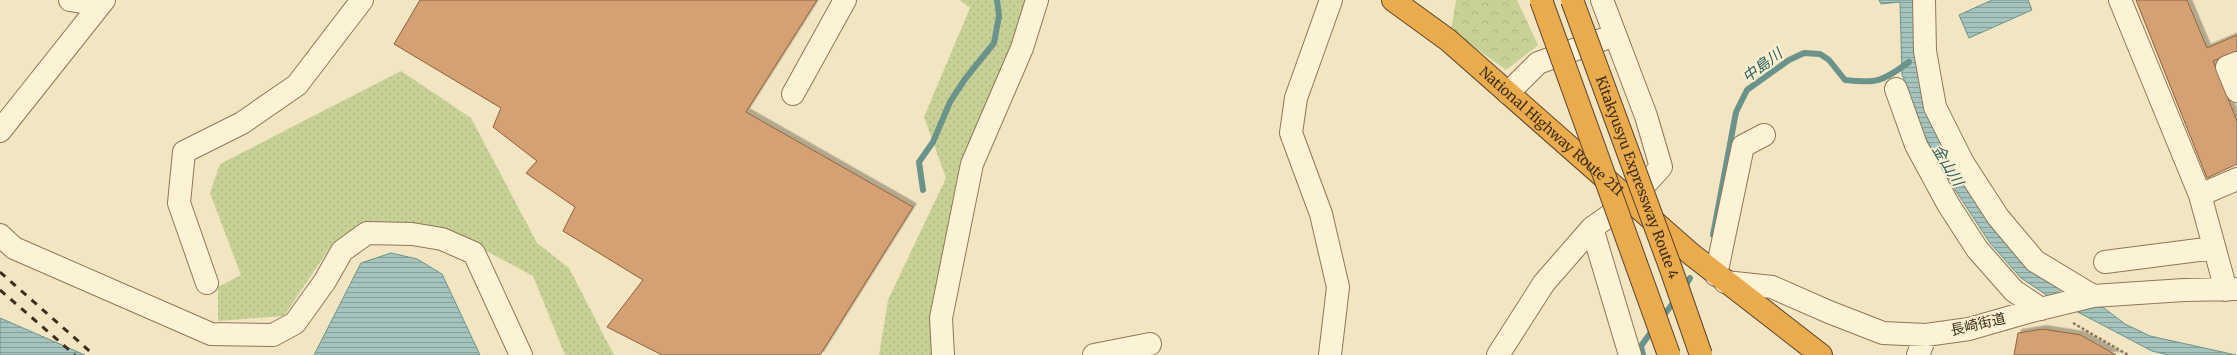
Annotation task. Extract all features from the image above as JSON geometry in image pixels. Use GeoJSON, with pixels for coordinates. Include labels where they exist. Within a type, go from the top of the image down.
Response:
{"type":"FeatureCollection","features":[{"type":"Feature","properties":{"kind":"highway","name":"National Highway Route 211"},"geometry":{"type":"LineString","coordinates":[[1393,0],[1448,40],[1630,201],[1721,278],[1821,355]]}},
{"type":"Feature","properties":{"kind":"highway","name":"Kitakyusyu Expressway Route 4"},"geometry":{"type":"LineString","coordinates":[[1572,0],[1672,269],[1701,355]]}},
{"type":"Feature","properties":{"kind":"highway","name":"Kitakyusyu Expressway Route 4"},"geometry":{"type":"LineString","coordinates":[[1543,5],[1669,355]]}},
{"type":"Feature","properties":{"kind":"street"},"geometry":{"type":"LineString","coordinates":[[70,0],[102,3]]}},
{"type":"Feature","properties":{"kind":"street"},"geometry":{"type":"LineString","coordinates":[[207,283],[179,203],[184,152],[242,124],[297,85],[362,0]]}},
{"type":"Feature","properties":{"kind":"street"},"geometry":{"type":"LineString","coordinates":[[793,94],[845,0]]}},
{"type":"Feature","properties":{"kind":"street"},"geometry":{"type":"LineString","coordinates":[[943,355],[941,318],[972,164],[1022,48],[1037,0]]}},
{"type":"Feature","properties":{"kind":"street"},"geometry":{"type":"LineString","coordinates":[[1330,355],[1338,287],[1321,214],[1291,133],[1296,98],[1331,0]]}},
{"type":"Feature","properties":{"kind":"street"},"geometry":{"type":"LineString","coordinates":[[1498,355],[1544,283],[1592,228],[1630,201],[1661,167],[1646,116],[1602,0]]}},
{"type":"Feature","properties":{"kind":"street"},"geometry":{"type":"LineString","coordinates":[[1924,0],[1925,51],[1935,107],[1963,163],[1998,217],[2035,261],[2093,296]]}},
{"type":"Feature","properties":{"kind":"street"},"geometry":{"type":"LineString","coordinates":[[2120,0],[2200,195],[2214,248],[2231,290]]}},
{"type":"Feature","properties":{"kind":"street"},"geometry":{"type":"LineString","coordinates":[[0,131],[102,3]]}},
{"type":"Feature","properties":{"kind":"street"},"geometry":{"type":"LineString","coordinates":[[1508,93],[1538,63],[1616,35]]}},
{"type":"Feature","properties":{"kind":"street"},"geometry":{"type":"LineString","coordinates":[[2237,63],[2227,67],[2237,91]]}},
{"type":"Feature","properties":{"kind":"street"},"geometry":{"type":"LineString","coordinates":[[1896,89],[1916,145],[1948,204],[1973,242],[2014,291],[2047,308]]}},
{"type":"Feature","properties":{"kind":"street"},"geometry":{"type":"LineString","coordinates":[[1721,278],[1743,146],[1764,135]]}},
{"type":"Feature","properties":{"kind":"street"},"geometry":{"type":"LineString","coordinates":[[2200,195],[2237,179]]}},
{"type":"Feature","properties":{"kind":"street"},"geometry":{"type":"LineString","coordinates":[[1592,228],[1630,355]]}},
{"type":"Feature","properties":{"kind":"street"},"geometry":{"type":"LineString","coordinates":[[0,235],[14,248],[211,334],[273,336],[295,323],[325,281],[342,251],[367,233],[412,234],[442,239],[474,253],[521,355]]}},
{"type":"Feature","properties":{"kind":"street"},"geometry":{"type":"LineString","coordinates":[[2105,262],[2214,248]]}},
{"type":"Feature","properties":{"kind":"street","name":"長崎街道"},"geometry":{"type":"LineString","coordinates":[[1721,278],[1772,287],[1829,312],[1883,333],[1926,335],[1969,329],[2093,296],[2184,290],[2231,290]]}},
{"type":"Feature","properties":{"kind":"street"},"geometry":{"type":"LineString","coordinates":[[1918,355],[1926,335]]}},
{"type":"Feature","properties":{"kind":"street"},"geometry":{"type":"LineString","coordinates":[[1094,355],[1150,344]]}},
{"type":"Feature","properties":{"kind":"path"},"geometry":{"type":"LineString","coordinates":[[2047,308],[2082,330],[2128,355]]}},
{"type":"Feature","properties":{"kind":"green space"},"geometry":{"type":"Polygon","coordinates":[[[960,0],[1032,0],[991,97],[935,355],[879,355],[888,300],[946,178],[924,117],[970,8],[960,0]]]}},
{"type":"Feature","properties":{"kind":"green space"},"geometry":{"type":"Polygon","coordinates":[[[1456,0],[1517,0],[1538,45],[1506,70],[1451,30],[1456,0]]]}},
{"type":"Feature","properties":{"kind":"green space"},"geometry":{"type":"Polygon","coordinates":[[[401,71],[471,118],[537,243],[569,268],[614,355],[565,355],[533,276],[477,246],[370,222],[329,249],[284,316],[218,321],[218,287],[241,275],[210,193],[220,164],[401,71]]]}},
{"type":"Feature","properties":{"kind":"water","name":"金山川"},"geometry":{"type":"Polygon","coordinates":[[[1879,0],[1919,0],[1941,138],[2068,289],[2104,308],[2125,324],[2150,336],[2236,355],[2169,355],[2152,351],[2051,298],[2021,278],[1990,243],[1954,188],[1924,135],[1902,74],[1900,2],[1881,4],[1879,0]]]}},
{"type":"Feature","properties":{"kind":"water"},"geometry":{"type":"Polygon","coordinates":[[[1992,0],[2028,0],[2032,10],[1969,38],[1959,15],[1992,0]]]}},
{"type":"Feature","properties":{"kind":"water"},"geometry":{"type":"Polygon","coordinates":[[[391,253],[417,259],[442,274],[480,355],[314,355],[361,263],[391,253]]]}},
{"type":"Feature","properties":{"kind":"water"},"geometry":{"type":"Polygon","coordinates":[[[0,318],[85,355],[0,355],[0,318]]]}},
{"type":"Feature","properties":{"kind":"building"},"geometry":{"type":"Polygon","coordinates":[[[420,0],[817,0],[746,112],[913,207],[820,355],[662,355],[607,327],[643,280],[563,231],[575,207],[526,173],[537,161],[493,127],[501,108],[394,44],[420,0]]]}},
{"type":"Feature","properties":{"kind":"building"},"geometry":{"type":"Polygon","coordinates":[[[2136,0],[2187,0],[2207,48],[2237,35],[2237,51],[2213,61],[2237,121],[2237,164],[2207,178],[2136,0]]]}},
{"type":"Feature","properties":{"kind":"building"},"geometry":{"type":"Polygon","coordinates":[[[2043,329],[2081,335],[2116,355],[2014,355],[2018,333],[2043,329]]]}},
{"type":"Feature","properties":{"kind":"waterway"},"geometry":{"type":"LineString","coordinates":[[923,190],[919,162],[933,142],[950,102],[965,79],[994,43],[999,16],[997,0]]}},
{"type":"Feature","properties":{"kind":"waterway","name":"中島川"},"geometry":{"type":"LineString","coordinates":[[1713,235],[1736,112],[1747,90],[1789,60],[1804,53],[1820,54],[1829,60],[1845,80],[1865,82],[1879,80],[1886,77],[1909,62]]}},
{"type":"Feature","properties":{"kind":"waterway","name":"中島川"},"geometry":{"type":"LineString","coordinates":[[1684,288],[1690,278]]}},
{"type":"Feature","properties":{"kind":"waterway","name":"中島川"},"geometry":{"type":"LineString","coordinates":[[1661,319],[1676,299]]}},
{"type":"Feature","properties":{"kind":"waterway","name":"中島川"},"geometry":{"type":"LineString","coordinates":[[1643,355],[1641,346],[1654,328]]}},
{"type":"Feature","properties":{"kind":"railway"},"geometry":{"type":"LineString","coordinates":[[0,272],[94,355]]}},
{"type":"Feature","properties":{"kind":"railway"},"geometry":{"type":"LineString","coordinates":[[0,290],[75,355]]}}]}
